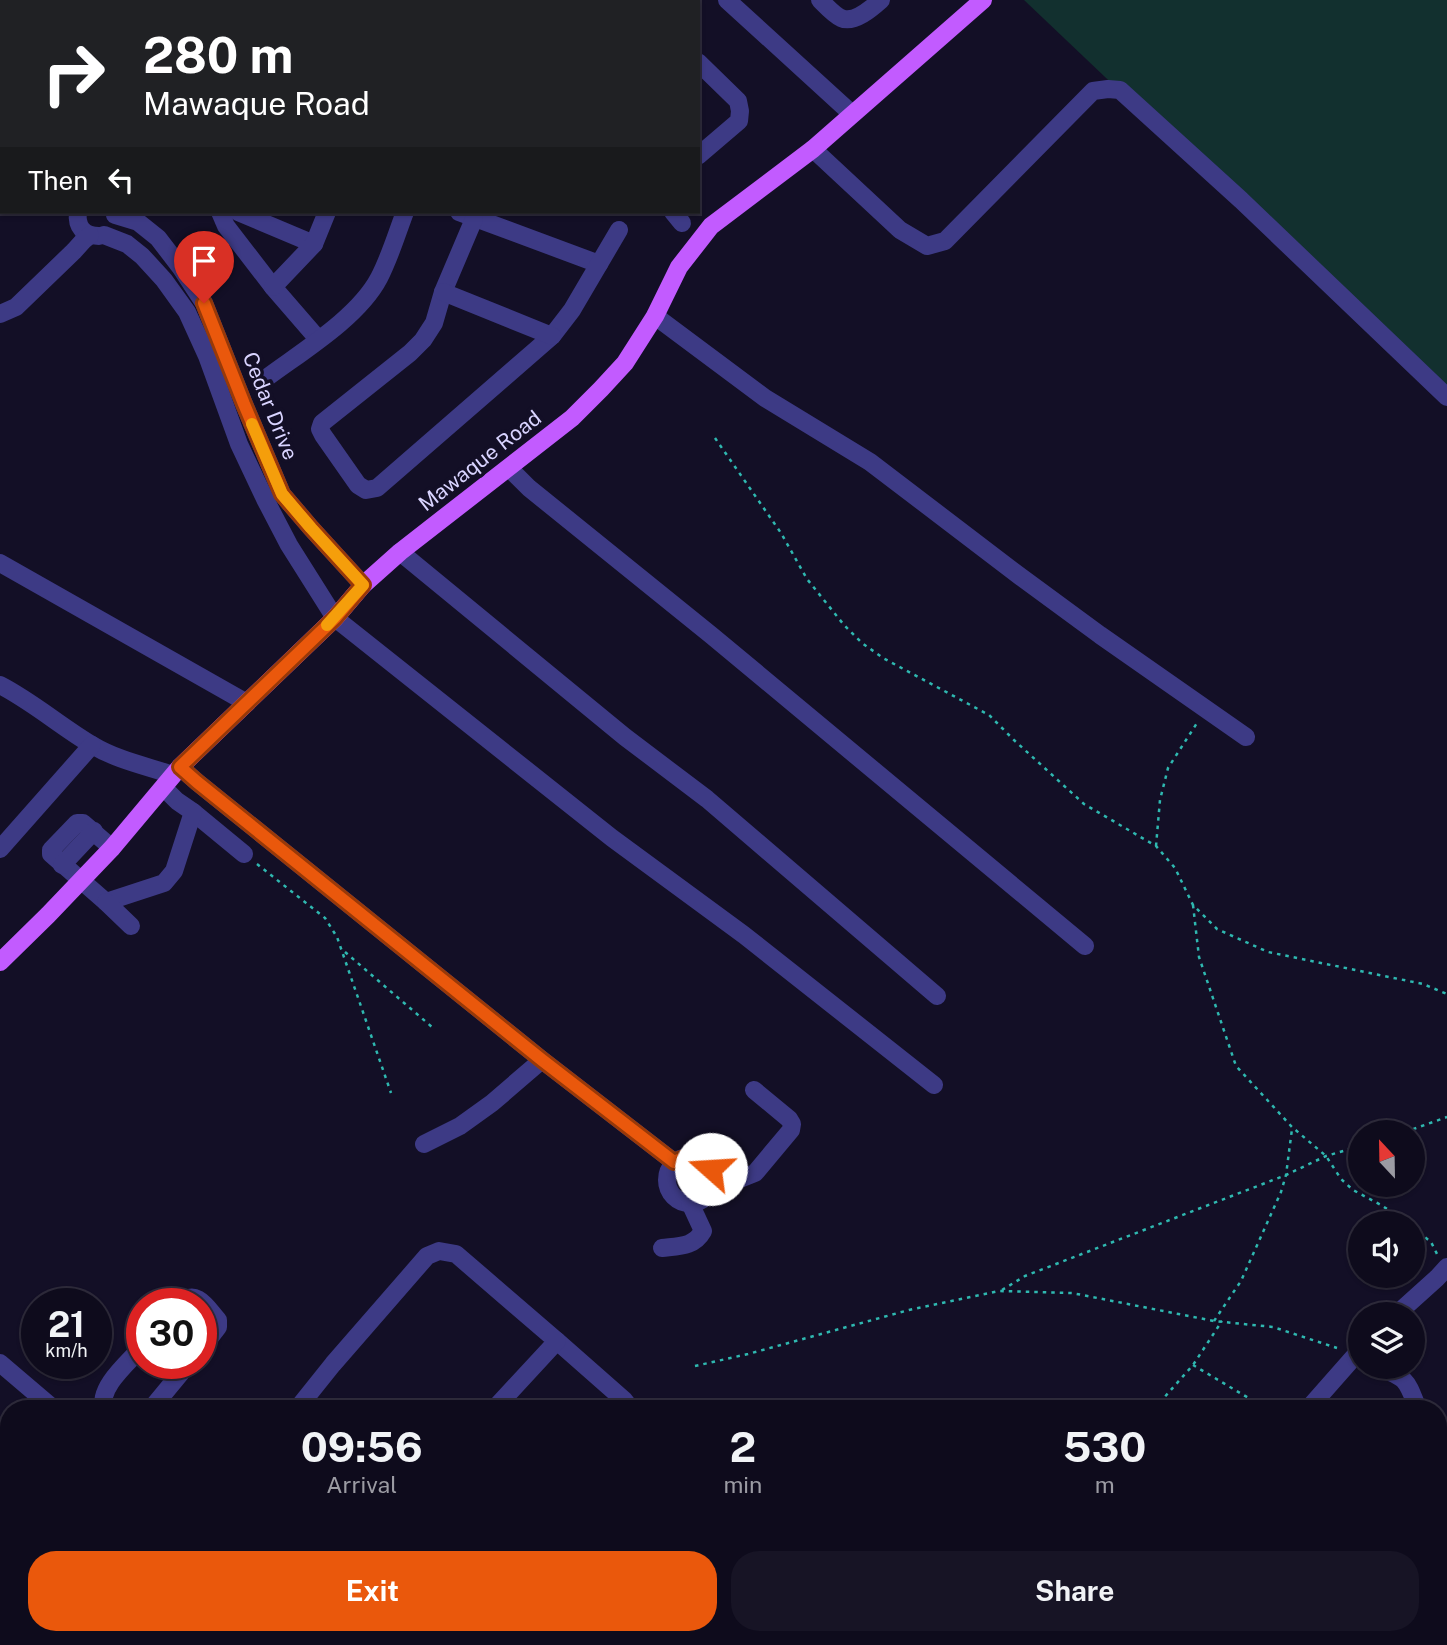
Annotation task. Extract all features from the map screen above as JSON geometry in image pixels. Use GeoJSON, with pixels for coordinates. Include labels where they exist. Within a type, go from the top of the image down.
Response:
{"type":"FeatureCollection","features":[{"type":"Feature","properties":{"kind":"main road","name":"Mawaque Road"},"geometry":{"type":"LineString","coordinates":[[0,962],[112,848],[173,777],[335,618],[363,585],[400,552],[572,418],[601,390],[625,363],[655,316],[680,267],[711,226],[813,149],[983,0]]}},
{"type":"Feature","properties":{"kind":"street"},"geometry":{"type":"LineString","coordinates":[[727,0],[852,114]]}},
{"type":"Feature","properties":{"kind":"street"},"geometry":{"type":"LineString","coordinates":[[820,0],[839,18],[845,20],[854,19],[881,0]]}},
{"type":"Feature","properties":{"kind":"street"},"geometry":{"type":"LineString","coordinates":[[700,64],[738,101],[740,111],[738,121],[700,154]]}},
{"type":"Feature","properties":{"kind":"street"},"geometry":{"type":"LineString","coordinates":[[813,149],[900,230],[927,246],[945,241],[1093,91],[1120,90],[1241,200],[1447,397]]}},
{"type":"Feature","properties":{"kind":"street"},"geometry":{"type":"LineString","coordinates":[[78,214],[78,223],[85,233],[92,237]]}},
{"type":"Feature","properties":{"kind":"street"},"geometry":{"type":"LineString","coordinates":[[0,314],[16,307],[92,237],[113,227],[115,214]]}},
{"type":"Feature","properties":{"kind":"street","name":"Cedar Drive"},"geometry":{"type":"LineString","coordinates":[[115,214],[138,222],[158,238],[181,268],[204,303],[282,494],[363,585]]}},
{"type":"Feature","properties":{"kind":"street"},"geometry":{"type":"LineString","coordinates":[[221,214],[226,226],[273,287],[318,339]]}},
{"type":"Feature","properties":{"kind":"street"},"geometry":{"type":"LineString","coordinates":[[244,214],[314,244]]}},
{"type":"Feature","properties":{"kind":"street"},"geometry":{"type":"LineString","coordinates":[[273,287],[314,244],[326,214]]}},
{"type":"Feature","properties":{"kind":"street"},"geometry":{"type":"LineString","coordinates":[[265,379],[350,314],[365,299],[379,279],[404,214]]}},
{"type":"Feature","properties":{"kind":"street"},"geometry":{"type":"LineString","coordinates":[[599,264],[467,215],[434,323],[423,340],[322,423],[320,429],[323,435],[358,485],[366,490],[377,488],[552,336],[572,310],[619,230]]}},
{"type":"Feature","properties":{"kind":"street","name":"Cedar Drive"},"geometry":{"type":"LineString","coordinates":[[92,237],[127,244],[164,280],[187,313],[207,356],[239,444],[265,499],[289,545],[335,618],[612,838],[744,935],[934,1085]]}},
{"type":"Feature","properties":{"kind":"street"},"geometry":{"type":"LineString","coordinates":[[443,292],[552,336]]}},
{"type":"Feature","properties":{"kind":"street"},"geometry":{"type":"LineString","coordinates":[[655,316],[765,398],[870,462],[1021,577],[1246,737]]}},
{"type":"Feature","properties":{"kind":"street"},"geometry":{"type":"LineString","coordinates":[[509,468],[529,488],[722,644],[1085,946]]}},
{"type":"Feature","properties":{"kind":"street"},"geometry":{"type":"LineString","coordinates":[[400,552],[625,737],[707,799],[937,996]]}},
{"type":"Feature","properties":{"kind":"street"},"geometry":{"type":"LineString","coordinates":[[0,563],[247,703]]}},
{"type":"Feature","properties":{"kind":"street"},"geometry":{"type":"LineString","coordinates":[[0,685],[27,700],[92,745],[119,758],[173,777],[197,782],[542,1060],[674,1162]]}},
{"type":"Feature","properties":{"kind":"street"},"geometry":{"type":"LineString","coordinates":[[2,842],[92,745]]}},
{"type":"Feature","properties":{"kind":"street"},"geometry":{"type":"LineString","coordinates":[[173,777],[177,801],[244,854]]}},
{"type":"Feature","properties":{"kind":"street"},"geometry":{"type":"LineString","coordinates":[[106,902],[164,883],[169,878],[174,871],[193,812]]}},
{"type":"Feature","properties":{"kind":"street"},"geometry":{"type":"LineString","coordinates":[[112,848],[93,831],[62,865],[131,926]]}},
{"type":"Feature","properties":{"kind":"street"},"geometry":{"type":"LineString","coordinates":[[424,1144],[460,1126],[492,1103],[542,1060]]}},
{"type":"Feature","properties":{"kind":"street"},"geometry":{"type":"LineString","coordinates":[[714,1179],[740,1179],[755,1172],[791,1130],[789,1119],[754,1090]]}},
{"type":"Feature","properties":{"kind":"street"},"geometry":{"type":"LineString","coordinates":[[684,1157],[695,1157],[704,1161],[711,1169],[714,1179],[709,1194],[704,1199],[690,1203],[675,1198],[667,1184],[667,1176],[674,1162],[684,1157]]}},
{"type":"Feature","properties":{"kind":"street"},"geometry":{"type":"LineString","coordinates":[[662,1248],[690,1244],[698,1240],[703,1231],[690,1203]]}},
{"type":"Feature","properties":{"kind":"street"},"geometry":{"type":"LineString","coordinates":[[304,1400],[427,1256],[439,1251],[456,1254],[624,1400]]}},
{"type":"Feature","properties":{"kind":"street"},"geometry":{"type":"LineString","coordinates":[[1410,1302],[1446,1268]]}},
{"type":"Feature","properties":{"kind":"street"},"geometry":{"type":"LineString","coordinates":[[1425,1288],[1447,1291]]}},
{"type":"Feature","properties":{"kind":"street"},"geometry":{"type":"LineString","coordinates":[[502,1400],[557,1341]]}},
{"type":"Feature","properties":{"kind":"street"},"geometry":{"type":"LineString","coordinates":[[0,1363],[37,1400]]}},
{"type":"Feature","properties":{"kind":"street"},"geometry":{"type":"LineString","coordinates":[[102,1400],[102,1394],[126,1365]]}},
{"type":"Feature","properties":{"kind":"street"},"geometry":{"type":"LineString","coordinates":[[1316,1400],[1348,1365]]}},
{"type":"Feature","properties":{"kind":"street"},"geometry":{"type":"LineString","coordinates":[[158,1400],[176,1379]]}},
{"type":"Feature","properties":{"kind":"street"},"geometry":{"type":"LineString","coordinates":[[1403,1379],[1414,1400]]}},
{"type":"Feature","properties":{"kind":"path"},"geometry":{"type":"LineString","coordinates":[[715,438],[781,533],[807,579],[862,643],[883,658],[989,715],[1084,804],[1156,846],[1175,868],[1193,905],[1217,929],[1268,952],[1423,984],[1447,994]]}},
{"type":"Feature","properties":{"kind":"path"},"geometry":{"type":"LineString","coordinates":[[1156,846],[1160,800],[1168,768],[1206,709]]}},
{"type":"Feature","properties":{"kind":"path"},"geometry":{"type":"LineString","coordinates":[[244,854],[325,918],[337,936],[391,1093]]}},
{"type":"Feature","properties":{"kind":"path"},"geometry":{"type":"LineString","coordinates":[[1193,905],[1199,957],[1236,1066],[1292,1128],[1326,1156],[1341,1179],[1353,1190],[1390,1211]]}},
{"type":"Feature","properties":{"kind":"path"},"geometry":{"type":"LineString","coordinates":[[342,950],[432,1027]]}},
{"type":"Feature","properties":{"kind":"path"},"geometry":{"type":"LineString","coordinates":[[1425,1125],[1447,1117]]}},
{"type":"Feature","properties":{"kind":"path"},"geometry":{"type":"LineString","coordinates":[[1214,1321],[1241,1281],[1267,1227],[1286,1175],[1292,1128]]}},
{"type":"Feature","properties":{"kind":"path"},"geometry":{"type":"LineString","coordinates":[[999,1292],[1025,1276],[1348,1150]]}},
{"type":"Feature","properties":{"kind":"path"},"geometry":{"type":"LineString","coordinates":[[1425,1237],[1431,1242],[1446,1268]]}},
{"type":"Feature","properties":{"kind":"path"},"geometry":{"type":"LineString","coordinates":[[695,1366],[909,1310],[999,1292],[1072,1293],[1214,1321],[1273,1327],[1348,1351]]}},
{"type":"Feature","properties":{"kind":"path"},"geometry":{"type":"LineString","coordinates":[[1162,1400],[1193,1365],[1222,1321]]}},
{"type":"Feature","properties":{"kind":"path"},"geometry":{"type":"LineString","coordinates":[[1193,1365],[1252,1400]]}},
{"type":"Feature","properties":{"kind":"green space"},"geometry":{"type":"Polygon","coordinates":[[[1024,0],[1447,0],[1447,402],[1024,0]]]}},
{"type":"Feature","properties":{"kind":"slow traffic"},"geometry":{"type":"LineString","coordinates":[[252,424],[282,494],[363,585],[327,625]]}},
{"type":"Feature","properties":{"kind":"route"},"geometry":{"type":"LineString","coordinates":[[204,303],[282,494],[363,585],[335,618],[180,767],[542,1060],[674,1162],[684,1157],[695,1157],[704,1161],[711,1169]]}}]}
